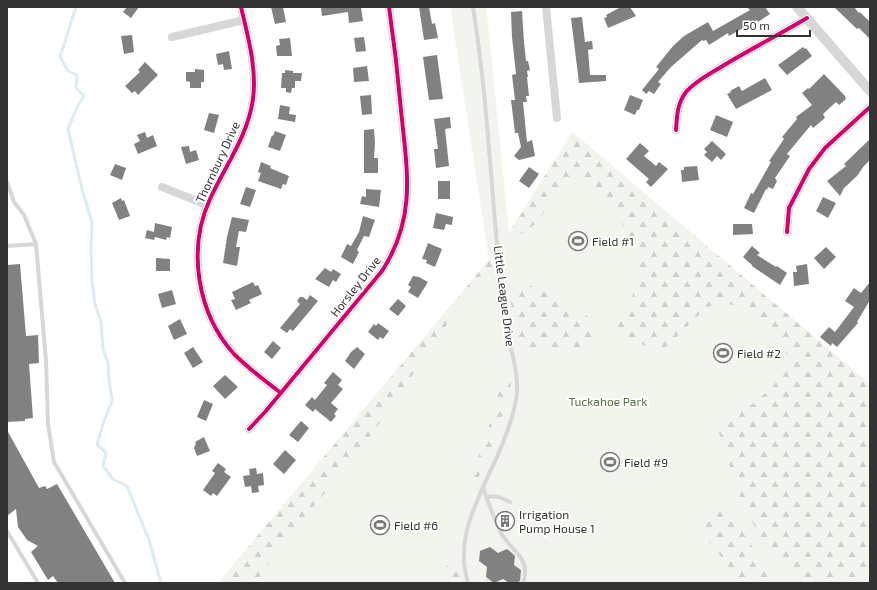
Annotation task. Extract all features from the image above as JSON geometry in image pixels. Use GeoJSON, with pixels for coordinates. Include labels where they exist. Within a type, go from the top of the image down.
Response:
{"type":"FeatureCollection","features":[{"type":"Feature","properties":{"kind":"street","name":"Thornbury Drive"},"geometry":{"type":"LineString","coordinates":[[241,7],[252,58],[254,80],[253,100],[242,138],[207,205],[199,234],[197,253],[198,275],[208,312],[218,331],[234,353],[281,393]]}},
{"type":"Feature","properties":{"kind":"street","name":"Horsley Drive"},"geometry":{"type":"LineString","coordinates":[[249,429],[281,393],[382,271],[394,250],[404,221],[408,177],[394,36],[389,7]]}},
{"type":"Feature","properties":{"kind":"street"},"geometry":{"type":"LineString","coordinates":[[546,7],[557,118]]}},
{"type":"Feature","properties":{"kind":"street"},"geometry":{"type":"LineString","coordinates":[[797,7],[870,91]]}},
{"type":"Feature","properties":{"kind":"street"},"geometry":{"type":"LineString","coordinates":[[676,130],[677,110],[680,102],[694,85],[715,70],[807,18]]}},
{"type":"Feature","properties":{"kind":"street"},"geometry":{"type":"LineString","coordinates":[[172,37],[244,20]]}},
{"type":"Feature","properties":{"kind":"street"},"geometry":{"type":"LineString","coordinates":[[787,232],[789,208],[809,169],[825,148],[870,107]]}},
{"type":"Feature","properties":{"kind":"street"},"geometry":{"type":"LineString","coordinates":[[162,187],[207,205]]}},
{"type":"Feature","properties":{"kind":"lane","name":"Little League Drive"},"geometry":{"type":"LineString","coordinates":[[468,583],[464,562],[467,529],[476,501],[497,457],[510,423],[516,402],[518,385],[502,288],[488,125],[473,7]]}},
{"type":"Feature","properties":{"kind":"lane"},"geometry":{"type":"LineString","coordinates":[[7,182],[14,202],[24,215],[36,244],[46,361],[48,424],[54,462],[125,583]]}},
{"type":"Feature","properties":{"kind":"lane"},"geometry":{"type":"LineString","coordinates":[[7,246],[36,244]]}},
{"type":"Feature","properties":{"kind":"lane"},"geometry":{"type":"LineString","coordinates":[[483,487],[496,523],[504,538],[522,559],[525,569],[523,583]]}},
{"type":"Feature","properties":{"kind":"lane"},"geometry":{"type":"LineString","coordinates":[[486,496],[499,498],[510,502]]}},
{"type":"Feature","properties":{"kind":"lane"},"geometry":{"type":"LineString","coordinates":[[7,531],[38,583]]}},
{"type":"Feature","properties":{"kind":"path"},"geometry":{"type":"LineString","coordinates":[[484,583],[489,579]]}},
{"type":"Feature","properties":{"kind":"green space","name":"Tuckahoe Park"},"geometry":{"type":"Polygon","coordinates":[[[450,7],[486,7],[509,233],[572,132],[870,384],[870,583],[218,583],[489,260],[450,7]]]}},
{"type":"Feature","properties":{"kind":"green space"},"geometry":{"type":"Polygon","coordinates":[[[572,132],[870,384],[870,583],[796,583],[791,571],[762,539],[742,504],[718,429],[723,421],[754,403],[771,388],[790,367],[790,357],[757,323],[736,306],[725,303],[707,307],[663,350],[651,349],[618,331],[618,325],[631,305],[639,261],[620,219],[586,184],[568,180],[532,227],[524,232],[511,236],[509,233],[572,132]]]}},
{"type":"Feature","properties":{"kind":"green space"},"geometry":{"type":"Polygon","coordinates":[[[489,260],[494,263],[489,273],[454,314],[366,443],[274,554],[256,583],[218,583],[489,260]]]}},
{"type":"Feature","properties":{"kind":"green space"},"geometry":{"type":"Polygon","coordinates":[[[519,280],[569,305],[587,316],[592,321],[594,326],[590,342],[584,346],[574,349],[547,348],[528,356],[523,352],[518,339],[510,298],[515,285],[519,280]]]}},
{"type":"Feature","properties":{"kind":"green space"},"geometry":{"type":"Polygon","coordinates":[[[504,372],[509,377],[511,384],[487,463],[478,478],[475,479],[473,477],[473,473],[492,417],[504,372]]]}},
{"type":"Feature","properties":{"kind":"green space"},"geometry":{"type":"Polygon","coordinates":[[[723,501],[730,508],[748,540],[760,557],[785,583],[735,583],[729,567],[709,543],[702,529],[723,501]]]}},
{"type":"Feature","properties":{"kind":"green space"},"geometry":{"type":"Polygon","coordinates":[[[457,558],[462,583],[443,583],[442,579],[444,571],[451,562],[457,558]]]}},
{"type":"Feature","properties":{"kind":"building"},"geometry":{"type":"Polygon","coordinates":[[[127,7],[139,7],[131,18],[123,12],[127,7]]]}},
{"type":"Feature","properties":{"kind":"building"},"geometry":{"type":"Polygon","coordinates":[[[271,7],[283,7],[286,22],[275,24],[271,7]]]}},
{"type":"Feature","properties":{"kind":"building"},"geometry":{"type":"Polygon","coordinates":[[[321,7],[361,7],[363,21],[349,23],[348,12],[322,16],[321,7]]]}},
{"type":"Feature","properties":{"kind":"building"},"geometry":{"type":"Polygon","coordinates":[[[419,7],[429,7],[432,24],[435,23],[438,38],[424,40],[419,7]]]}},
{"type":"Feature","properties":{"kind":"building"},"geometry":{"type":"Polygon","coordinates":[[[621,7],[630,7],[636,16],[608,28],[604,18],[607,17],[606,15],[621,7]]]}},
{"type":"Feature","properties":{"kind":"building"},"geometry":{"type":"Polygon","coordinates":[[[747,7],[765,7],[770,14],[758,22],[757,20],[729,36],[728,33],[709,45],[706,40],[702,40],[671,67],[658,82],[661,84],[654,94],[649,91],[646,94],[642,90],[659,69],[656,67],[673,46],[684,36],[708,22],[713,31],[750,10],[747,7]]]}},
{"type":"Feature","properties":{"kind":"building"},"geometry":{"type":"Polygon","coordinates":[[[834,7],[854,7],[859,13],[860,12],[870,22],[870,39],[859,28],[857,29],[834,7]]]}},
{"type":"Feature","properties":{"kind":"building"},"geometry":{"type":"Polygon","coordinates":[[[522,11],[526,61],[528,61],[530,70],[527,71],[529,96],[526,96],[527,102],[523,102],[527,142],[532,140],[535,156],[519,160],[514,156],[521,147],[518,133],[515,133],[511,100],[515,100],[512,75],[516,74],[511,12],[522,11]]]}},
{"type":"Feature","properties":{"kind":"building"},"geometry":{"type":"Polygon","coordinates":[[[582,17],[585,42],[592,41],[593,49],[588,50],[590,75],[606,75],[606,81],[579,83],[571,18],[582,17]]]}},
{"type":"Feature","properties":{"kind":"building"},"geometry":{"type":"Polygon","coordinates":[[[132,35],[134,52],[124,54],[121,36],[132,35]]]}},
{"type":"Feature","properties":{"kind":"building"},"geometry":{"type":"Polygon","coordinates":[[[364,37],[366,51],[356,52],[354,38],[364,37]]]}},
{"type":"Feature","properties":{"kind":"building"},"geometry":{"type":"Polygon","coordinates":[[[290,38],[292,56],[277,56],[276,46],[280,45],[279,39],[290,38]]]}},
{"type":"Feature","properties":{"kind":"building"},"geometry":{"type":"Polygon","coordinates":[[[803,47],[805,49],[806,48],[812,56],[787,75],[778,65],[803,47]]]}},
{"type":"Feature","properties":{"kind":"building"},"geometry":{"type":"Polygon","coordinates":[[[229,51],[232,69],[224,70],[223,64],[218,65],[216,54],[229,51]]]}},
{"type":"Feature","properties":{"kind":"building"},"geometry":{"type":"Polygon","coordinates":[[[437,55],[443,99],[429,100],[423,57],[437,55]]]}},
{"type":"Feature","properties":{"kind":"building"},"geometry":{"type":"Polygon","coordinates":[[[145,62],[158,75],[138,95],[135,91],[132,93],[125,86],[140,72],[138,70],[145,62]]]}},
{"type":"Feature","properties":{"kind":"building"},"geometry":{"type":"Polygon","coordinates":[[[367,66],[369,81],[354,82],[353,68],[367,66]]]}},
{"type":"Feature","properties":{"kind":"building"},"geometry":{"type":"Polygon","coordinates":[[[195,69],[204,70],[204,82],[201,82],[201,88],[190,88],[190,82],[186,81],[186,72],[195,72],[195,69]]]}},
{"type":"Feature","properties":{"kind":"building"},"geometry":{"type":"Polygon","coordinates":[[[285,70],[293,71],[293,73],[302,73],[301,81],[295,81],[295,88],[292,88],[291,93],[286,92],[286,88],[281,88],[282,73],[285,73],[285,70]]]}},
{"type":"Feature","properties":{"kind":"building"},"geometry":{"type":"Polygon","coordinates":[[[824,74],[845,96],[846,99],[839,105],[836,102],[823,114],[825,118],[813,128],[811,125],[787,154],[790,156],[775,178],[777,181],[773,189],[768,187],[767,190],[766,189],[754,213],[744,208],[751,193],[753,194],[771,162],[769,161],[784,139],[782,137],[797,119],[796,117],[812,105],[802,93],[808,88],[809,89],[824,74]]]}},
{"type":"Feature","properties":{"kind":"building"},"geometry":{"type":"Polygon","coordinates":[[[765,78],[772,90],[736,109],[727,94],[739,86],[742,91],[765,78]]]}},
{"type":"Feature","properties":{"kind":"building"},"geometry":{"type":"Polygon","coordinates":[[[371,95],[372,114],[362,115],[360,96],[371,95]]]}},
{"type":"Feature","properties":{"kind":"building"},"geometry":{"type":"Polygon","coordinates":[[[630,95],[643,100],[635,115],[624,110],[630,95]]]}},
{"type":"Feature","properties":{"kind":"building"},"geometry":{"type":"Polygon","coordinates":[[[280,105],[290,107],[289,114],[296,115],[295,122],[278,119],[280,105]]]}},
{"type":"Feature","properties":{"kind":"building"},"geometry":{"type":"Polygon","coordinates":[[[209,113],[219,115],[214,133],[204,130],[209,113]]]}},
{"type":"Feature","properties":{"kind":"building"},"geometry":{"type":"Polygon","coordinates":[[[716,115],[733,122],[727,137],[710,130],[716,115]]]}},
{"type":"Feature","properties":{"kind":"building"},"geometry":{"type":"Polygon","coordinates":[[[450,117],[451,128],[445,129],[449,166],[436,168],[434,149],[438,149],[434,119],[450,117]]]}},
{"type":"Feature","properties":{"kind":"building"},"geometry":{"type":"Polygon","coordinates":[[[374,129],[374,158],[378,158],[378,173],[364,173],[364,130],[374,129]]]}},
{"type":"Feature","properties":{"kind":"building"},"geometry":{"type":"Polygon","coordinates":[[[275,131],[286,135],[280,151],[268,147],[275,131]]]}},
{"type":"Feature","properties":{"kind":"building"},"geometry":{"type":"Polygon","coordinates":[[[145,132],[147,138],[153,135],[157,146],[138,154],[134,144],[140,141],[137,135],[145,132]]]}},
{"type":"Feature","properties":{"kind":"building"},"geometry":{"type":"Polygon","coordinates":[[[870,139],[870,160],[857,176],[844,188],[840,196],[827,181],[846,166],[844,164],[870,139]]]}},
{"type":"Feature","properties":{"kind":"building"},"geometry":{"type":"Polygon","coordinates":[[[712,141],[726,154],[721,160],[717,156],[712,162],[704,155],[707,152],[704,149],[712,141]]]}},
{"type":"Feature","properties":{"kind":"building"},"geometry":{"type":"Polygon","coordinates":[[[640,143],[649,151],[644,156],[656,166],[659,162],[668,169],[651,187],[646,182],[649,179],[626,159],[640,143]]]}},
{"type":"Feature","properties":{"kind":"building"},"geometry":{"type":"Polygon","coordinates":[[[189,146],[190,152],[196,150],[199,160],[186,164],[181,147],[189,146]]]}},
{"type":"Feature","properties":{"kind":"building"},"geometry":{"type":"Polygon","coordinates":[[[261,162],[271,166],[270,168],[289,176],[286,185],[283,184],[281,189],[258,181],[261,173],[258,172],[261,162]]]}},
{"type":"Feature","properties":{"kind":"building"},"geometry":{"type":"Polygon","coordinates":[[[115,164],[126,168],[122,180],[110,175],[115,164]]]}},
{"type":"Feature","properties":{"kind":"building"},"geometry":{"type":"Polygon","coordinates":[[[697,166],[699,180],[682,182],[681,170],[684,170],[684,167],[697,166]]]}},
{"type":"Feature","properties":{"kind":"building"},"geometry":{"type":"Polygon","coordinates":[[[529,167],[539,174],[529,188],[519,181],[529,167]]]}},
{"type":"Feature","properties":{"kind":"building"},"geometry":{"type":"Polygon","coordinates":[[[438,181],[450,181],[450,199],[438,199],[438,181]]]}},
{"type":"Feature","properties":{"kind":"building"},"geometry":{"type":"Polygon","coordinates":[[[246,187],[256,190],[250,207],[240,204],[246,187]]]}},
{"type":"Feature","properties":{"kind":"building"},"geometry":{"type":"Polygon","coordinates":[[[366,189],[381,190],[379,207],[360,204],[362,196],[366,197],[366,189]]]}},
{"type":"Feature","properties":{"kind":"building"},"geometry":{"type":"Polygon","coordinates":[[[823,197],[836,203],[828,218],[816,211],[823,197]]]}},
{"type":"Feature","properties":{"kind":"building"},"geometry":{"type":"Polygon","coordinates":[[[121,198],[122,201],[124,200],[130,216],[119,220],[112,203],[121,198]]]}},
{"type":"Feature","properties":{"kind":"building"},"geometry":{"type":"Polygon","coordinates":[[[436,213],[453,217],[452,225],[446,224],[444,230],[433,228],[436,213]]]}},
{"type":"Feature","properties":{"kind":"building"},"geometry":{"type":"Polygon","coordinates":[[[363,216],[375,220],[369,237],[364,236],[357,250],[359,252],[353,264],[341,257],[347,244],[351,246],[359,232],[363,216]]]}},
{"type":"Feature","properties":{"kind":"building"},"geometry":{"type":"Polygon","coordinates":[[[232,217],[249,220],[246,232],[239,231],[236,247],[240,247],[237,266],[223,263],[232,217]]]}},
{"type":"Feature","properties":{"kind":"building"},"geometry":{"type":"Polygon","coordinates":[[[155,223],[172,227],[170,238],[167,237],[166,240],[155,237],[154,240],[145,238],[147,230],[154,232],[155,223]]]}},
{"type":"Feature","properties":{"kind":"building"},"geometry":{"type":"Polygon","coordinates":[[[733,224],[752,224],[753,234],[733,235],[733,224]]]}},
{"type":"Feature","properties":{"kind":"building"},"geometry":{"type":"Polygon","coordinates":[[[428,243],[442,249],[435,267],[426,263],[427,260],[422,259],[428,243]]]}},
{"type":"Feature","properties":{"kind":"building"},"geometry":{"type":"Polygon","coordinates":[[[752,246],[760,253],[757,255],[787,273],[780,285],[752,266],[743,257],[752,246]]]}},
{"type":"Feature","properties":{"kind":"building"},"geometry":{"type":"Polygon","coordinates":[[[826,247],[836,257],[824,269],[814,258],[826,247]]]}},
{"type":"Feature","properties":{"kind":"building"},"geometry":{"type":"Polygon","coordinates":[[[156,258],[170,259],[170,271],[156,271],[156,258]]]}},
{"type":"Feature","properties":{"kind":"building"},"geometry":{"type":"Polygon","coordinates":[[[20,264],[26,336],[38,335],[39,363],[29,364],[33,418],[25,419],[25,421],[7,422],[7,265],[20,264]]]}},
{"type":"Feature","properties":{"kind":"building"},"geometry":{"type":"Polygon","coordinates":[[[807,264],[809,284],[794,286],[793,272],[797,272],[796,266],[807,264]]]}},
{"type":"Feature","properties":{"kind":"building"},"geometry":{"type":"Polygon","coordinates":[[[325,268],[331,272],[333,269],[341,274],[336,282],[333,280],[329,287],[315,279],[325,268]]]}},
{"type":"Feature","properties":{"kind":"building"},"geometry":{"type":"Polygon","coordinates":[[[413,276],[419,277],[428,282],[418,298],[408,292],[411,287],[408,285],[413,276]]]}},
{"type":"Feature","properties":{"kind":"building"},"geometry":{"type":"Polygon","coordinates":[[[253,282],[255,286],[258,285],[262,294],[249,300],[251,303],[236,310],[231,300],[235,299],[232,292],[253,282]]]}},
{"type":"Feature","properties":{"kind":"building"},"geometry":{"type":"Polygon","coordinates":[[[870,282],[870,300],[857,322],[858,323],[837,347],[832,343],[831,346],[820,337],[829,327],[835,332],[854,307],[845,301],[854,288],[861,293],[870,282]]]}},
{"type":"Feature","properties":{"kind":"building"},"geometry":{"type":"Polygon","coordinates":[[[172,290],[176,304],[162,308],[158,294],[172,290]]]}},
{"type":"Feature","properties":{"kind":"building"},"geometry":{"type":"Polygon","coordinates":[[[310,295],[318,301],[293,331],[290,329],[287,333],[280,328],[300,304],[297,301],[300,297],[307,300],[310,295]]]}},
{"type":"Feature","properties":{"kind":"building"},"geometry":{"type":"Polygon","coordinates":[[[398,299],[406,306],[398,316],[389,309],[398,299]]]}},
{"type":"Feature","properties":{"kind":"building"},"geometry":{"type":"Polygon","coordinates":[[[180,319],[187,334],[174,340],[168,326],[180,319]]]}},
{"type":"Feature","properties":{"kind":"building"},"geometry":{"type":"Polygon","coordinates":[[[378,323],[389,331],[383,339],[380,337],[378,340],[368,332],[374,324],[376,326],[378,323]]]}},
{"type":"Feature","properties":{"kind":"building"},"geometry":{"type":"Polygon","coordinates":[[[273,341],[281,348],[272,359],[264,352],[273,341]]]}},
{"type":"Feature","properties":{"kind":"building"},"geometry":{"type":"Polygon","coordinates":[[[193,347],[203,362],[193,368],[184,353],[193,347]]]}},
{"type":"Feature","properties":{"kind":"building"},"geometry":{"type":"Polygon","coordinates":[[[357,347],[365,354],[354,369],[345,361],[351,352],[357,347]]]}},
{"type":"Feature","properties":{"kind":"building"},"geometry":{"type":"Polygon","coordinates":[[[333,372],[342,380],[338,385],[343,389],[331,403],[338,409],[334,414],[336,416],[331,422],[315,409],[313,412],[305,405],[312,397],[315,400],[327,385],[324,383],[333,372]]]}},
{"type":"Feature","properties":{"kind":"building"},"geometry":{"type":"Polygon","coordinates":[[[225,375],[238,387],[225,399],[213,386],[225,375]]]}},
{"type":"Feature","properties":{"kind":"building"},"geometry":{"type":"Polygon","coordinates":[[[204,400],[213,404],[206,421],[197,417],[204,400]]]}},
{"type":"Feature","properties":{"kind":"building"},"geometry":{"type":"Polygon","coordinates":[[[301,421],[309,428],[298,442],[289,435],[301,421]]]}},
{"type":"Feature","properties":{"kind":"building"},"geometry":{"type":"Polygon","coordinates":[[[7,430],[39,488],[45,486],[47,489],[57,484],[115,583],[58,583],[53,576],[48,580],[31,552],[38,546],[27,540],[18,527],[16,509],[7,516],[7,430]]]}},
{"type":"Feature","properties":{"kind":"building"},"geometry":{"type":"Polygon","coordinates":[[[204,437],[210,451],[197,456],[194,448],[195,442],[204,437]]]}},
{"type":"Feature","properties":{"kind":"building"},"geometry":{"type":"Polygon","coordinates":[[[285,450],[296,460],[284,474],[273,464],[285,450]]]}},
{"type":"Feature","properties":{"kind":"building"},"geometry":{"type":"Polygon","coordinates":[[[218,463],[226,469],[224,472],[231,477],[217,496],[213,493],[211,496],[203,490],[215,473],[212,471],[218,463]]]}},
{"type":"Feature","properties":{"kind":"building"},"geometry":{"type":"Polygon","coordinates":[[[256,468],[257,474],[263,473],[264,485],[258,486],[259,492],[252,493],[251,486],[245,487],[243,476],[250,475],[249,469],[256,468]]]}},
{"type":"Feature","properties":{"kind":"building"},"geometry":{"type":"Polygon","coordinates":[[[490,547],[498,553],[507,549],[515,556],[514,565],[521,570],[520,581],[516,583],[509,583],[503,579],[494,583],[486,577],[487,567],[479,561],[480,551],[490,547]]]}},
{"type":"Feature","properties":{"kind":"waterway"},"geometry":{"type":"LineString","coordinates":[[76,7],[60,57],[68,71],[77,75],[76,88],[84,96],[77,107],[68,129],[82,189],[92,223],[92,282],[95,304],[101,322],[103,349],[108,363],[112,401],[97,444],[106,453],[103,466],[113,479],[127,486],[149,540],[161,583]]}},
{"type":"Feature","properties":{"kind":"cycle path"},"geometry":{"type":"LineString","coordinates":[[241,7],[253,64],[253,99],[250,113],[241,138],[210,199],[203,218],[199,239],[198,259],[200,280],[204,300],[211,320],[221,338],[239,359],[281,393]]}},
{"type":"Feature","properties":{"kind":"cycle path"},"geometry":{"type":"LineString","coordinates":[[249,429],[265,412],[382,271],[401,232],[407,193],[407,173],[389,7]]}},
{"type":"Feature","properties":{"kind":"cycle path"},"geometry":{"type":"LineString","coordinates":[[676,130],[678,110],[683,97],[690,88],[705,76],[807,18]]}},
{"type":"Feature","properties":{"kind":"cycle path"},"geometry":{"type":"LineString","coordinates":[[787,232],[789,208],[809,169],[825,148],[870,107]]}},
{"type":"Feature","properties":{"kind":"place","name":"Field #1"},"geometry":{"type":"Point","coordinates":[578,241]}},
{"type":"Feature","properties":{"kind":"place","name":"Field #2"},"geometry":{"type":"Point","coordinates":[723,353]}},
{"type":"Feature","properties":{"kind":"place","name":"Field #9"},"geometry":{"type":"Point","coordinates":[610,462]}},
{"type":"Feature","properties":{"kind":"place","name":"Irrigation Pump House 1"},"geometry":{"type":"Point","coordinates":[505,521]}},
{"type":"Feature","properties":{"kind":"place","name":"Field #6"},"geometry":{"type":"Point","coordinates":[380,525]}}]}
